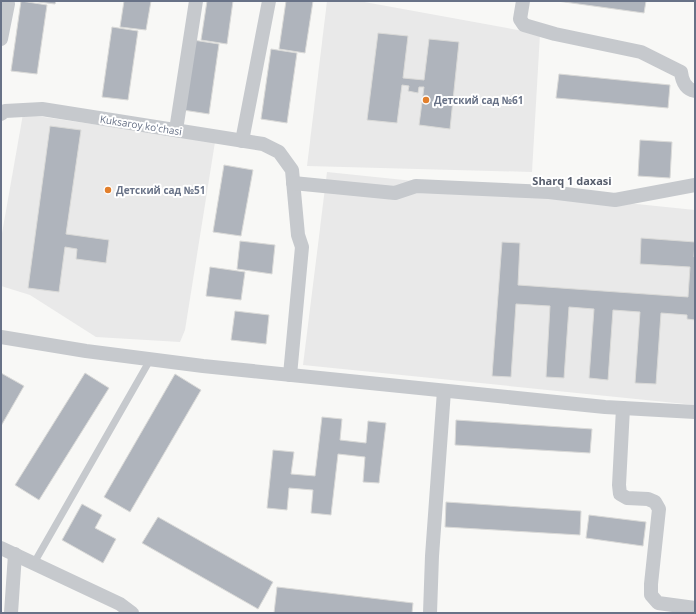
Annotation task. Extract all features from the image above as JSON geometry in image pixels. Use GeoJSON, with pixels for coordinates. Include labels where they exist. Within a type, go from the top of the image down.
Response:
{"type":"FeatureCollection","features":[{"type":"Feature","properties":{"kind":"street"},"geometry":{"type":"LineString","coordinates":[[176,130],[196,1]]}},
{"type":"Feature","properties":{"kind":"street"},"geometry":{"type":"LineString","coordinates":[[242,141],[269,1]]}},
{"type":"Feature","properties":{"kind":"street"},"geometry":{"type":"LineString","coordinates":[[523,1],[520,19],[524,25],[555,34],[641,52],[681,72],[682,81],[690,90],[695,91]]}},
{"type":"Feature","properties":{"kind":"street"},"geometry":{"type":"LineString","coordinates":[[1,39],[8,4]]}},
{"type":"Feature","properties":{"kind":"street","name":"Kuksaroy ko'chasi"},"geometry":{"type":"LineString","coordinates":[[1,114],[5,111],[42,109],[263,144],[279,152],[292,170],[293,183]]}},
{"type":"Feature","properties":{"kind":"street"},"geometry":{"type":"LineString","coordinates":[[290,375],[302,247],[298,235],[293,183],[395,193],[416,186],[549,192],[615,200],[695,185]]}},
{"type":"Feature","properties":{"kind":"street"},"geometry":{"type":"LineString","coordinates":[[1,337],[86,352],[203,366],[598,406],[695,412]]}},
{"type":"Feature","properties":{"kind":"street"},"geometry":{"type":"LineString","coordinates":[[430,613],[432,556],[444,391]]}},
{"type":"Feature","properties":{"kind":"street"},"geometry":{"type":"LineString","coordinates":[[623,408],[618,485],[620,494],[627,498],[648,499],[655,502],[659,509],[651,595],[658,603],[695,608]]}},
{"type":"Feature","properties":{"kind":"street"},"geometry":{"type":"LineString","coordinates":[[1,548],[120,604],[132,613]]}},
{"type":"Feature","properties":{"kind":"street"},"geometry":{"type":"LineString","coordinates":[[11,613],[15,554]]}},
{"type":"Feature","properties":{"kind":"lane"},"geometry":{"type":"LineString","coordinates":[[34,563],[150,360]]}},
{"type":"Feature","properties":{"kind":"shaded area","name":"Детский сад №61"},"geometry":{"type":"Polygon","coordinates":[[[327,1],[359,1],[540,34],[532,172],[307,166],[327,1]]]}},
{"type":"Feature","properties":{"kind":"shaded area","name":"Детский сад №51"},"geometry":{"type":"Polygon","coordinates":[[[23,114],[215,142],[185,330],[180,342],[96,337],[30,295],[1,286],[1,239],[23,114]]]}},
{"type":"Feature","properties":{"kind":"shaded area"},"geometry":{"type":"Polygon","coordinates":[[[327,172],[695,210],[695,405],[303,365],[327,172]]]}},
{"type":"Feature","properties":{"kind":"building"},"geometry":{"type":"Polygon","coordinates":[[[21,1],[47,5],[37,74],[11,71],[21,1]]]}},
{"type":"Feature","properties":{"kind":"building"},"geometry":{"type":"Polygon","coordinates":[[[31,1],[56,1],[55,4],[31,1]]]}},
{"type":"Feature","properties":{"kind":"building"},"geometry":{"type":"Polygon","coordinates":[[[124,1],[151,1],[146,30],[120,27],[124,1]]]}},
{"type":"Feature","properties":{"kind":"building"},"geometry":{"type":"Polygon","coordinates":[[[207,1],[233,1],[227,44],[201,40],[207,1]]]}},
{"type":"Feature","properties":{"kind":"building"},"geometry":{"type":"Polygon","coordinates":[[[286,1],[313,1],[305,53],[279,49],[286,1]]]}},
{"type":"Feature","properties":{"kind":"building"},"geometry":{"type":"Polygon","coordinates":[[[557,1],[646,1],[644,13],[557,1]]]}},
{"type":"Feature","properties":{"kind":"building"},"geometry":{"type":"Polygon","coordinates":[[[112,27],[138,31],[128,100],[102,97],[112,27]]]}},
{"type":"Feature","properties":{"kind":"building"},"geometry":{"type":"Polygon","coordinates":[[[378,33],[408,36],[403,78],[424,80],[429,39],[459,42],[450,129],[419,125],[424,87],[419,87],[418,93],[408,91],[409,86],[402,85],[397,123],[367,120],[378,33]]]}},
{"type":"Feature","properties":{"kind":"building"},"geometry":{"type":"Polygon","coordinates":[[[193,40],[219,44],[209,114],[183,110],[193,40]]]}},
{"type":"Feature","properties":{"kind":"building"},"geometry":{"type":"Polygon","coordinates":[[[271,49],[297,53],[287,123],[261,119],[271,49]]]}},
{"type":"Feature","properties":{"kind":"building"},"geometry":{"type":"Polygon","coordinates":[[[559,74],[670,85],[668,108],[556,98],[559,74]]]}},
{"type":"Feature","properties":{"kind":"building"},"geometry":{"type":"Polygon","coordinates":[[[50,126],[81,130],[66,234],[109,240],[106,263],[76,259],[77,249],[65,247],[59,292],[28,288],[50,126]]]}},
{"type":"Feature","properties":{"kind":"building"},"geometry":{"type":"Polygon","coordinates":[[[640,140],[672,142],[670,178],[638,176],[640,140]]]}},
{"type":"Feature","properties":{"kind":"building"},"geometry":{"type":"Polygon","coordinates":[[[224,165],[253,170],[241,236],[213,232],[224,165]]]}},
{"type":"Feature","properties":{"kind":"building"},"geometry":{"type":"Polygon","coordinates":[[[641,238],[695,242],[695,320],[687,319],[687,315],[661,313],[656,384],[635,383],[640,312],[613,310],[608,380],[589,378],[594,309],[569,307],[564,378],[546,377],[550,306],[516,304],[511,377],[492,376],[502,242],[520,243],[518,285],[688,297],[690,267],[640,264],[641,238]]]}},
{"type":"Feature","properties":{"kind":"building"},"geometry":{"type":"Polygon","coordinates":[[[240,241],[275,245],[272,274],[237,269],[240,241]]]}},
{"type":"Feature","properties":{"kind":"building"},"geometry":{"type":"Polygon","coordinates":[[[210,267],[245,272],[241,300],[206,296],[210,267]]]}},
{"type":"Feature","properties":{"kind":"building"},"geometry":{"type":"Polygon","coordinates":[[[235,311],[269,315],[266,344],[231,340],[235,311]]]}},
{"type":"Feature","properties":{"kind":"building"},"geometry":{"type":"Polygon","coordinates":[[[1,373],[24,386],[1,426],[1,373]]]}},
{"type":"Feature","properties":{"kind":"building"},"geometry":{"type":"Polygon","coordinates":[[[85,373],[109,388],[39,500],[15,485],[85,373]]]}},
{"type":"Feature","properties":{"kind":"building"},"geometry":{"type":"Polygon","coordinates":[[[175,374],[201,390],[130,512],[104,497],[175,374]]]}},
{"type":"Feature","properties":{"kind":"building"},"geometry":{"type":"Polygon","coordinates":[[[322,417],[342,419],[340,440],[366,443],[368,421],[386,423],[379,483],[363,482],[365,457],[338,454],[331,515],[311,513],[313,490],[289,488],[287,510],[267,508],[273,450],[294,452],[291,474],[315,476],[322,417]]]}},
{"type":"Feature","properties":{"kind":"building"},"geometry":{"type":"Polygon","coordinates":[[[456,420],[592,429],[590,453],[455,445],[456,420]]]}},
{"type":"Feature","properties":{"kind":"building"},"geometry":{"type":"Polygon","coordinates":[[[446,502],[581,511],[580,535],[445,527],[446,502]]]}},
{"type":"Feature","properties":{"kind":"building"},"geometry":{"type":"Polygon","coordinates":[[[82,504],[102,515],[95,528],[116,539],[103,563],[62,540],[82,504]]]}},
{"type":"Feature","properties":{"kind":"building"},"geometry":{"type":"Polygon","coordinates":[[[589,515],[646,522],[643,546],[586,538],[589,515]]]}},
{"type":"Feature","properties":{"kind":"building"},"geometry":{"type":"Polygon","coordinates":[[[158,517],[273,582],[258,609],[142,543],[158,517]]]}},
{"type":"Feature","properties":{"kind":"building"},"geometry":{"type":"Polygon","coordinates":[[[277,587],[413,603],[412,613],[274,613],[277,587]]]}},
{"type":"Feature","properties":{"kind":"place","name":"Детский сад №61"},"geometry":{"type":"Point","coordinates":[426,100]}},
{"type":"Feature","properties":{"kind":"place","name":"Детский сад №51"},"geometry":{"type":"Point","coordinates":[108,190]}},
{"type":"Feature","properties":{"kind":"district","name":"Sharq 1 daxasi"},"geometry":{"type":"Point","coordinates":[572,181]}}]}
